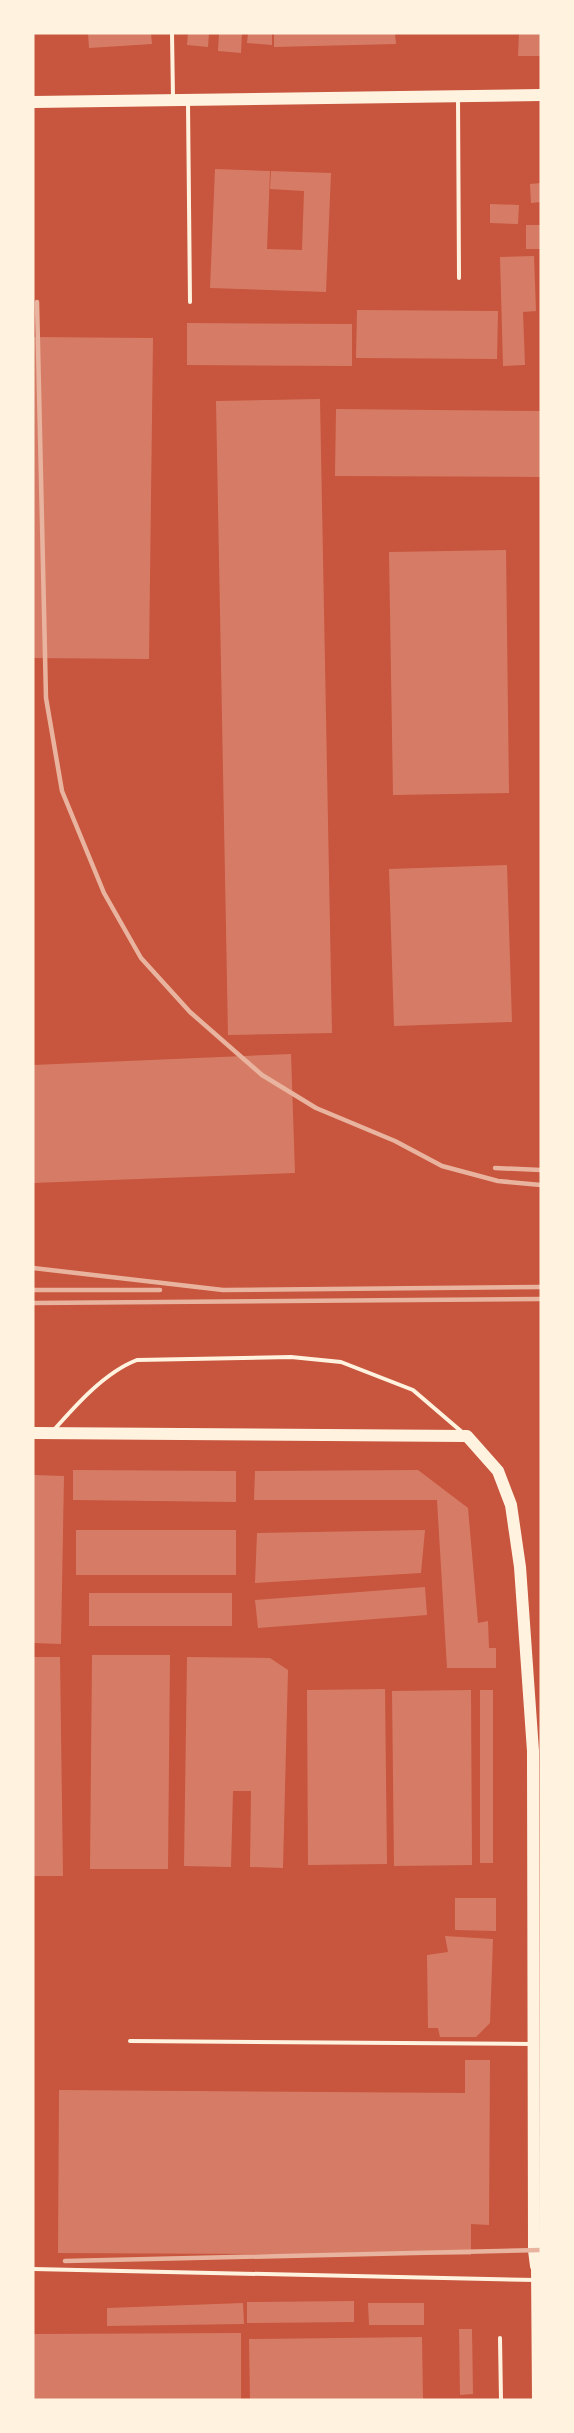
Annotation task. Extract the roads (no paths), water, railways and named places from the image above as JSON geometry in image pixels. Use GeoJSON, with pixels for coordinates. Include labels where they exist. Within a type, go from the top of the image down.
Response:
{"type":"FeatureCollection","features":[{"type":"Feature","properties":{"kind":"main road"},"geometry":{"type":"LineString","coordinates":[[33,102],[541,95]]}},
{"type":"Feature","properties":{"kind":"main road"},"geometry":{"type":"LineString","coordinates":[[33,1433],[467,1436],[498,1471],[511,1505],[520,1567],[533,1751],[538,1998],[535,2044],[539,2266]]}},
{"type":"Feature","properties":{"kind":"street"},"geometry":{"type":"LineString","coordinates":[[537,2400],[536,2280],[539,2266]]}},
{"type":"Feature","properties":{"kind":"lane"},"geometry":{"type":"LineString","coordinates":[[172,33],[173,99]]}},
{"type":"Feature","properties":{"kind":"lane"},"geometry":{"type":"LineString","coordinates":[[458,96],[459,278]]}},
{"type":"Feature","properties":{"kind":"lane"},"geometry":{"type":"LineString","coordinates":[[188,99],[190,302]]}},
{"type":"Feature","properties":{"kind":"lane"},"geometry":{"type":"LineString","coordinates":[[50,1433],[116,1371],[137,1360],[291,1358],[341,1362],[413,1389],[467,1436]]}},
{"type":"Feature","properties":{"kind":"lane"},"geometry":{"type":"LineString","coordinates":[[130,2041],[535,2044]]}},
{"type":"Feature","properties":{"kind":"lane"},"geometry":{"type":"LineString","coordinates":[[33,2269],[536,2280]]}},
{"type":"Feature","properties":{"kind":"lane"},"geometry":{"type":"LineString","coordinates":[[500,2338],[501,2400]]}},
{"type":"Feature","properties":{"kind":"railway"},"geometry":{"type":"LineString","coordinates":[[37,302],[46,698],[62,791],[104,893],[141,958],[190,1012],[262,1075],[316,1108],[395,1141],[442,1166],[498,1181],[541,1185]]}},
{"type":"Feature","properties":{"kind":"railway"},"geometry":{"type":"LineString","coordinates":[[495,1168],[541,1170]]}},
{"type":"Feature","properties":{"kind":"railway"},"geometry":{"type":"LineString","coordinates":[[33,1268],[223,1290],[541,1287]]}},
{"type":"Feature","properties":{"kind":"railway"},"geometry":{"type":"LineString","coordinates":[[33,1290],[160,1290]]}},
{"type":"Feature","properties":{"kind":"railway"},"geometry":{"type":"LineString","coordinates":[[33,1303],[541,1299]]}},
{"type":"Feature","properties":{"kind":"railway"},"geometry":{"type":"LineString","coordinates":[[65,2261],[541,2250]]}}]}
